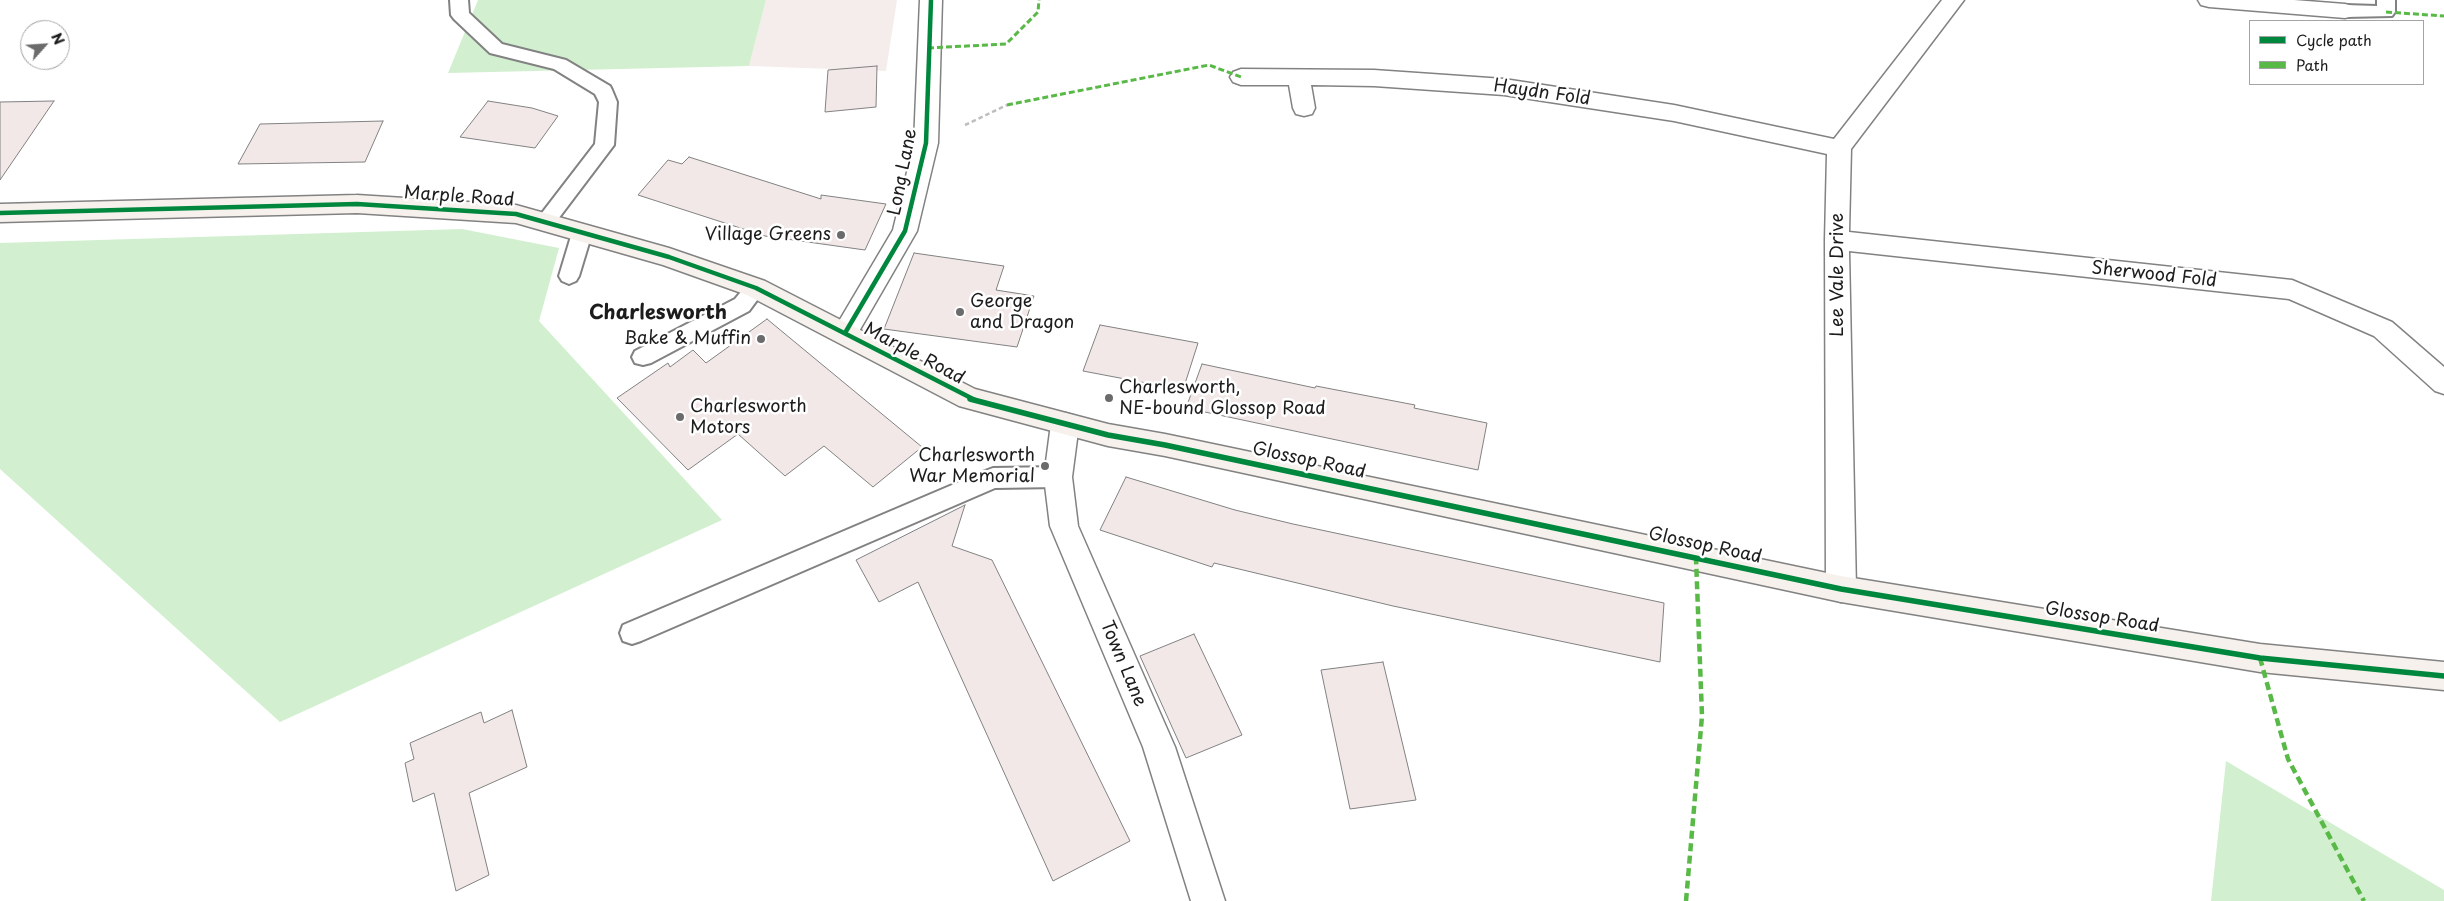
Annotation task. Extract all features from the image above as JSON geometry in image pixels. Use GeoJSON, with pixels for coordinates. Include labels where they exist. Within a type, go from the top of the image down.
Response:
{"type":"FeatureCollection","features":[{"type":"Feature","properties":{"kind":"main road","name":"Marple Road"},"geometry":{"type":"LineString","coordinates":[[0,213],[357,204],[516,214],[668,257],[756,288],[968,398]]}},
{"type":"Feature","properties":{"kind":"main road","name":"Glossop Road"},"geometry":{"type":"LineString","coordinates":[[968,398],[1065,424],[1841,589],[2260,658],[2444,676]]}},
{"type":"Feature","properties":{"kind":"street","name":"Long Lane"},"geometry":{"type":"LineString","coordinates":[[845,333],[906,231],[926,143],[931,0]]}},
{"type":"Feature","properties":{"kind":"street"},"geometry":{"type":"LineString","coordinates":[[1839,148],[1953,0]]}},
{"type":"Feature","properties":{"kind":"street"},"geometry":{"type":"LineString","coordinates":[[2209,0],[2345,11]]}},
{"type":"Feature","properties":{"kind":"street","name":"Haydn Fold"},"geometry":{"type":"LineString","coordinates":[[1241,77],[1374,78],[1504,87],[1674,113],[1839,148]]}},
{"type":"Feature","properties":{"kind":"street"},"geometry":{"type":"LineString","coordinates":[[1299,78],[1304,108]]}},
{"type":"Feature","properties":{"kind":"street","name":"Lee Vale Drive"},"geometry":{"type":"LineString","coordinates":[[1839,148],[1837,240],[1841,589]]}},
{"type":"Feature","properties":{"kind":"street","name":"Sherwood Fold"},"geometry":{"type":"LineString","coordinates":[[1837,240],[2292,290],[2382,330],[2444,383]]}},
{"type":"Feature","properties":{"kind":"street","name":"Town Lane"},"geometry":{"type":"LineString","coordinates":[[1065,424],[1058,477],[1064,526],[1158,747],[1208,901]]}},
{"type":"Feature","properties":{"kind":"lane"},"geometry":{"type":"LineString","coordinates":[[459,0],[460,16],[496,49],[560,64],[603,90],[608,102],[604,145],[545,222]]}},
{"type":"Feature","properties":{"kind":"lane"},"geometry":{"type":"LineString","coordinates":[[2345,11],[2388,11]]}},
{"type":"Feature","properties":{"kind":"lane"},"geometry":{"type":"LineString","coordinates":[[570,276],[582,233]]}},
{"type":"Feature","properties":{"kind":"lane"},"geometry":{"type":"LineString","coordinates":[[643,357],[742,305],[756,288]]}},
{"type":"Feature","properties":{"kind":"lane"},"geometry":{"type":"LineString","coordinates":[[632,633],[993,478],[1058,477]]}},
{"type":"Feature","properties":{"kind":"shaded area"},"geometry":{"type":"Polygon","coordinates":[[[766,0],[897,0],[886,71],[749,66],[766,0]]]}},
{"type":"Feature","properties":{"kind":"green space"},"geometry":{"type":"Polygon","coordinates":[[[478,0],[766,0],[749,66],[448,73],[478,0]]]}},
{"type":"Feature","properties":{"kind":"green space"},"geometry":{"type":"Polygon","coordinates":[[[462,229],[559,248],[539,321],[722,520],[280,722],[0,469],[0,243],[462,229]]]}},
{"type":"Feature","properties":{"kind":"green space"},"geometry":{"type":"Polygon","coordinates":[[[2226,761],[2444,890],[2444,901],[2211,901],[2226,761]]]}},
{"type":"Feature","properties":{"kind":"building"},"geometry":{"type":"Polygon","coordinates":[[[877,66],[876,107],[825,112],[828,70],[877,66]]]}},
{"type":"Feature","properties":{"kind":"building"},"geometry":{"type":"Polygon","coordinates":[[[54,101],[0,180],[0,102],[54,101]]]}},
{"type":"Feature","properties":{"kind":"building"},"geometry":{"type":"Polygon","coordinates":[[[488,101],[532,108],[558,116],[535,148],[460,137],[488,101]]]}},
{"type":"Feature","properties":{"kind":"building"},"geometry":{"type":"Polygon","coordinates":[[[383,121],[365,162],[238,164],[260,124],[383,121]]]}},
{"type":"Feature","properties":{"kind":"building"},"geometry":{"type":"Polygon","coordinates":[[[689,157],[821,199],[821,195],[886,204],[865,250],[765,236],[638,195],[668,160],[682,164],[689,157]]]}},
{"type":"Feature","properties":{"kind":"building","name":"George and Dragon"},"geometry":{"type":"Polygon","coordinates":[[[914,253],[1004,266],[996,290],[1034,296],[1017,347],[884,329],[914,253]]]}},
{"type":"Feature","properties":{"kind":"building"},"geometry":{"type":"Polygon","coordinates":[[[767,319],[922,447],[873,487],[824,446],[785,476],[738,434],[688,470],[617,398],[668,363],[670,367],[693,350],[706,363],[767,319]]]}},
{"type":"Feature","properties":{"kind":"building"},"geometry":{"type":"Polygon","coordinates":[[[1100,325],[1198,343],[1183,390],[1083,371],[1100,325]]]}},
{"type":"Feature","properties":{"kind":"building"},"geometry":{"type":"Polygon","coordinates":[[[1202,364],[1315,388],[1316,386],[1415,405],[1414,408],[1487,423],[1478,470],[1186,408],[1202,364]]]}},
{"type":"Feature","properties":{"kind":"building"},"geometry":{"type":"Polygon","coordinates":[[[1126,477],[1235,510],[1293,524],[1664,603],[1660,662],[1393,606],[1214,563],[1212,567],[1100,530],[1126,477]]]}},
{"type":"Feature","properties":{"kind":"building"},"geometry":{"type":"Polygon","coordinates":[[[965,505],[952,546],[992,560],[1130,841],[1053,881],[918,582],[879,602],[856,560],[965,505]]]}},
{"type":"Feature","properties":{"kind":"building"},"geometry":{"type":"Polygon","coordinates":[[[1194,634],[1242,735],[1186,758],[1140,656],[1194,634]]]}},
{"type":"Feature","properties":{"kind":"building"},"geometry":{"type":"Polygon","coordinates":[[[1383,662],[1416,800],[1350,809],[1321,670],[1383,662]]]}},
{"type":"Feature","properties":{"kind":"building"},"geometry":{"type":"Polygon","coordinates":[[[512,710],[527,767],[469,793],[489,875],[456,891],[434,793],[413,802],[405,763],[414,759],[410,743],[481,712],[484,723],[512,710]]]}},
{"type":"Feature","properties":{"kind":"marked path"},"geometry":{"type":"LineString","coordinates":[[928,48],[1006,44],[1038,12],[1039,0]]}},
{"type":"Feature","properties":{"kind":"marked path"},"geometry":{"type":"LineString","coordinates":[[2386,12],[2444,16]]}},
{"type":"Feature","properties":{"kind":"marked path"},"geometry":{"type":"LineString","coordinates":[[1007,105],[1209,65],[1241,77]]}},
{"type":"Feature","properties":{"kind":"marked path"},"geometry":{"type":"LineString","coordinates":[[1686,901],[1702,716],[1696,558]]}},
{"type":"Feature","properties":{"kind":"marked path"},"geometry":{"type":"LineString","coordinates":[[2260,658],[2288,759],[2364,901]]}},
{"type":"Feature","properties":{"kind":"cycle path"},"geometry":{"type":"LineString","coordinates":[[845,333],[905,231],[926,143],[931,0]]}},
{"type":"Feature","properties":{"kind":"cycle path"},"geometry":{"type":"LineString","coordinates":[[0,213],[357,204],[516,214],[669,257],[756,288],[968,398],[1108,435],[1165,445],[1841,589],[2260,658],[2444,676]]}},
{"type":"Feature","properties":{"kind":"place","name":"Village Greens"},"geometry":{"type":"Point","coordinates":[841,235]}},
{"type":"Feature","properties":{"kind":"place","name":"George and Dragon"},"geometry":{"type":"Point","coordinates":[960,312]}},
{"type":"Feature","properties":{"kind":"place","name":"Bake & Muffin"},"geometry":{"type":"Point","coordinates":[761,339]}},
{"type":"Feature","properties":{"kind":"place","name":"Charlesworth, NE-bound Glossop Road"},"geometry":{"type":"Point","coordinates":[1109,398]}},
{"type":"Feature","properties":{"kind":"place","name":"Charlesworth Motors"},"geometry":{"type":"Point","coordinates":[680,417]}},
{"type":"Feature","properties":{"kind":"place","name":"Charlesworth War Memorial"},"geometry":{"type":"Point","coordinates":[1045,466]}},
{"type":"Feature","properties":{"kind":"district","name":"Charlesworth"},"geometry":{"type":"Point","coordinates":[658,313]}}]}
